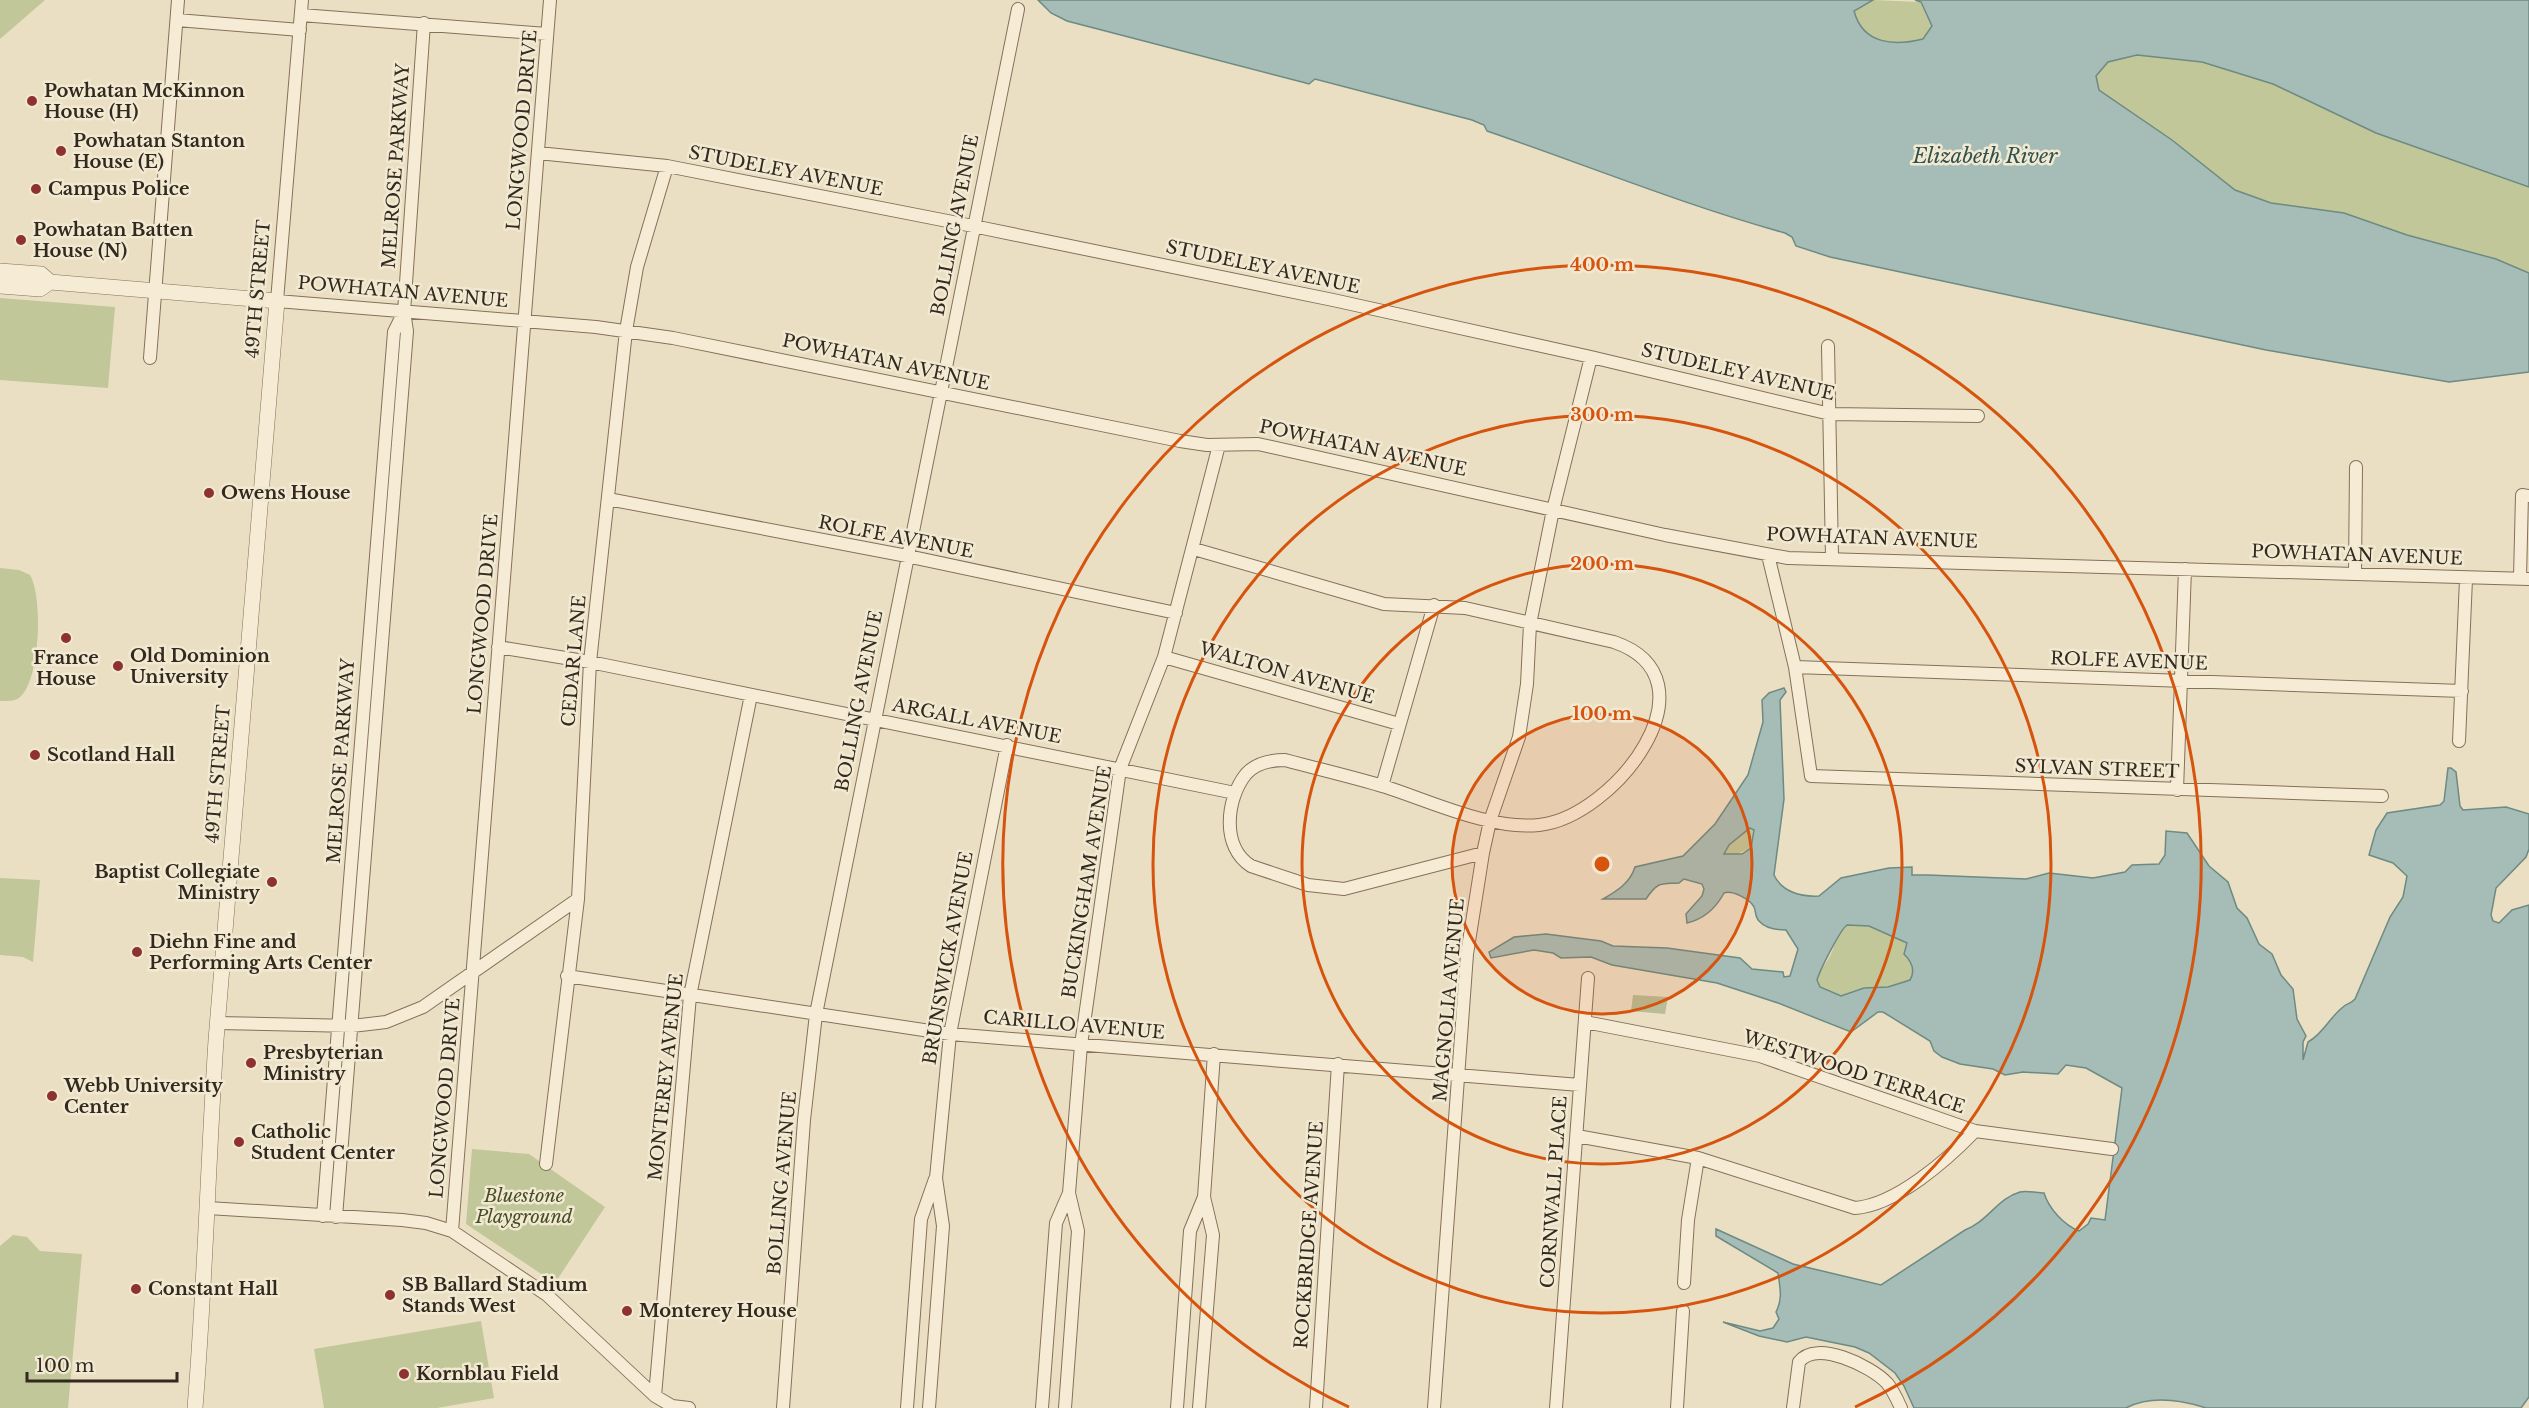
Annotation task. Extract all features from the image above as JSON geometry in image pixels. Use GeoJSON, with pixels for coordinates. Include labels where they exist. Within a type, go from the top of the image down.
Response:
{"type":"FeatureCollection","features":[{"type":"Feature","properties":{"kind":"street"},"geometry":{"type":"LineString","coordinates":[[150,358],[178,0]]}},
{"type":"Feature","properties":{"kind":"street","name":"49TH STREET"},"geometry":{"type":"LineString","coordinates":[[195,1408],[218,1023],[303,0]]}},
{"type":"Feature","properties":{"kind":"street","name":"LONGWOOD DRIVE"},"geometry":{"type":"LineString","coordinates":[[452,1231],[550,0]]}},
{"type":"Feature","properties":{"kind":"street","name":"BOLLING AVENUE"},"geometry":{"type":"LineString","coordinates":[[783,1408],[804,1120],[816,1014],[1018,9]]}},
{"type":"Feature","properties":{"kind":"street"},"geometry":{"type":"LineString","coordinates":[[301,15],[547,34]]}},
{"type":"Feature","properties":{"kind":"street"},"geometry":{"type":"LineString","coordinates":[[177,20],[300,30]]}},
{"type":"Feature","properties":{"kind":"street","name":"MELROSE PARKWAY"},"geometry":{"type":"LineString","coordinates":[[336,1217],[407,332],[404,312],[424,23]]}},
{"type":"Feature","properties":{"kind":"street","name":"STUDELEY AVENUE"},"geometry":{"type":"LineString","coordinates":[[538,153],[667,166],[973,226],[1333,300],[1591,357],[1830,414],[1978,416]]}},
{"type":"Feature","properties":{"kind":"street","name":"CEDAR LANE"},"geometry":{"type":"LineString","coordinates":[[546,1164],[578,899],[590,662],[626,331],[637,267],[667,166]]}},
{"type":"Feature","properties":{"kind":"street","name":"POWHATAN AVENUE"},"geometry":{"type":"LineString","coordinates":[[0,271],[41,274],[50,282],[524,321],[626,331],[683,340],[1180,441],[1219,445],[1258,444],[1768,555],[2466,579],[2524,579]]}},
{"type":"Feature","properties":{"kind":"street","name":"POWHATAN AVENUE"},"geometry":{"type":"LineString","coordinates":[[0,286],[40,289],[50,282]]}},
{"type":"Feature","properties":{"kind":"street","name":"MELROSE PARKWAY"},"geometry":{"type":"LineString","coordinates":[[323,1216],[394,332],[404,312]]}},
{"type":"Feature","properties":{"kind":"street"},"geometry":{"type":"LineString","coordinates":[[1828,346],[1832,557]]}},
{"type":"Feature","properties":{"kind":"street","name":"MAGNOLIA AVENUE"},"geometry":{"type":"LineString","coordinates":[[1434,1408],[1467,954],[1490,821],[1519,737],[1527,684],[1530,624],[1553,510],[1591,357]]}},
{"type":"Feature","properties":{"kind":"street","name":"BUCKINGHAM AVENUE"},"geometry":{"type":"LineString","coordinates":[[1065,1408],[1078,1231],[1069,1194],[1081,1045],[1120,769],[1164,657],[1194,549],[1219,445]]}},
{"type":"Feature","properties":{"kind":"street"},"geometry":{"type":"LineString","coordinates":[[2355,574],[2356,467]]}},
{"type":"Feature","properties":{"kind":"street"},"geometry":{"type":"LineString","coordinates":[[2524,579],[2526,496]]}},
{"type":"Feature","properties":{"kind":"street","name":"ROLFE AVENUE"},"geometry":{"type":"LineString","coordinates":[[608,499],[907,556],[1176,613]]}},
{"type":"Feature","properties":{"kind":"street"},"geometry":{"type":"LineString","coordinates":[[1194,549],[1390,605],[1465,608],[1614,642],[1637,653],[1650,668],[1658,689],[1657,714],[1642,751],[1630,769],[1595,803],[1562,819],[1541,825],[1515,826],[1490,821],[1382,786],[1285,760],[1269,761],[1253,769],[1247,773],[1235,793],[1230,824],[1237,854],[1251,866],[1317,887],[1344,889],[1483,853]]}},
{"type":"Feature","properties":{"kind":"street"},"geometry":{"type":"LineString","coordinates":[[1768,555],[1795,668]]}},
{"type":"Feature","properties":{"kind":"street"},"geometry":{"type":"LineString","coordinates":[[2176,790],[2185,569]]}},
{"type":"Feature","properties":{"kind":"street"},"geometry":{"type":"LineString","coordinates":[[2459,741],[2466,579]]}},
{"type":"Feature","properties":{"kind":"street"},"geometry":{"type":"LineString","coordinates":[[1382,786],[1434,605]]}},
{"type":"Feature","properties":{"kind":"street","name":"ARGALL AVENUE"},"geometry":{"type":"LineString","coordinates":[[498,647],[590,662],[1235,793]]}},
{"type":"Feature","properties":{"kind":"street","name":"WALTON AVENUE"},"geometry":{"type":"LineString","coordinates":[[1164,657],[1399,724]]}},
{"type":"Feature","properties":{"kind":"street","name":"ROLFE AVENUE"},"geometry":{"type":"LineString","coordinates":[[1795,668],[2462,691]]}},
{"type":"Feature","properties":{"kind":"street","name":"SYLVAN STREET"},"geometry":{"type":"LineString","coordinates":[[1795,668],[1810,776],[2382,796]]}},
{"type":"Feature","properties":{"kind":"street","name":"MONTEREY AVENUE"},"geometry":{"type":"LineString","coordinates":[[655,1396],[690,996],[751,694]]}},
{"type":"Feature","properties":{"kind":"street","name":"BRUNSWICK AVENUE"},"geometry":{"type":"LineString","coordinates":[[929,1408],[943,1226],[936,1178],[950,1034],[1007,745]]}},
{"type":"Feature","properties":{"kind":"street"},"geometry":{"type":"LineString","coordinates":[[218,1023],[352,1026],[386,1022],[404,1016],[423,1007],[578,899]]}},
{"type":"Feature","properties":{"kind":"street","name":"CARILLO AVENUE"},"geometry":{"type":"LineString","coordinates":[[567,976],[950,1034],[1580,1085]]}},
{"type":"Feature","properties":{"kind":"street","name":"CORNWALL PLACE"},"geometry":{"type":"LineString","coordinates":[[1556,1408],[1588,978]]}},
{"type":"Feature","properties":{"kind":"street","name":"WESTWOOD TERRACE"},"geometry":{"type":"LineString","coordinates":[[1585,1022],[1760,1056],[1975,1131],[2112,1149]]}},
{"type":"Feature","properties":{"kind":"street"},"geometry":{"type":"LineString","coordinates":[[1199,1408],[1213,1234],[1204,1197],[1214,1054]]}},
{"type":"Feature","properties":{"kind":"street","name":"ROCKBRIDGE AVENUE"},"geometry":{"type":"LineString","coordinates":[[1316,1408],[1338,1064]]}},
{"type":"Feature","properties":{"kind":"street"},"geometry":{"type":"LineString","coordinates":[[1577,1136],[1698,1158],[1848,1206],[1869,1207],[1881,1203],[1937,1165],[1975,1131]]}},
{"type":"Feature","properties":{"kind":"street"},"geometry":{"type":"LineString","coordinates":[[1684,1284],[1688,1220],[1698,1158]]}},
{"type":"Feature","properties":{"kind":"street","name":"BRUNSWICK AVENUE"},"geometry":{"type":"LineString","coordinates":[[907,1408],[921,1219],[936,1178]]}},
{"type":"Feature","properties":{"kind":"street","name":"BUCKINGHAM AVENUE"},"geometry":{"type":"LineString","coordinates":[[1042,1408],[1056,1223],[1069,1194]]}},
{"type":"Feature","properties":{"kind":"street"},"geometry":{"type":"LineString","coordinates":[[1177,1408],[1190,1231],[1204,1197]]}},
{"type":"Feature","properties":{"kind":"street"},"geometry":{"type":"LineString","coordinates":[[208,1208],[426,1223],[452,1231],[547,1295],[655,1396],[672,1406],[689,1408]]}},
{"type":"Feature","properties":{"kind":"street"},"geometry":{"type":"LineString","coordinates":[[1677,1408],[1683,1311]]}},
{"type":"Feature","properties":{"kind":"street"},"geometry":{"type":"LineString","coordinates":[[1793,1408],[1799,1362],[1803,1356],[1818,1352],[1855,1361],[1871,1370],[1886,1383],[1901,1408]]}},
{"type":"Feature","properties":{"kind":"green space"},"geometry":{"type":"Polygon","coordinates":[[[0,0],[45,0],[0,39],[0,0]]]}},
{"type":"Feature","properties":{"kind":"green space"},"geometry":{"type":"Polygon","coordinates":[[[1873,0],[1920,2],[1932,26],[1923,39],[1901,43],[1881,41],[1865,31],[1854,11],[1873,0]]]}},
{"type":"Feature","properties":{"kind":"green space"},"geometry":{"type":"Polygon","coordinates":[[[2137,55],[2202,62],[2273,84],[2376,133],[2525,184],[2529,187],[2529,273],[2496,259],[2407,235],[2344,213],[2271,203],[2235,190],[2172,140],[2099,90],[2096,76],[2108,62],[2137,55]]]}},
{"type":"Feature","properties":{"kind":"green space"},"geometry":{"type":"Polygon","coordinates":[[[0,298],[115,307],[108,388],[0,380],[0,298]]]}},
{"type":"Feature","properties":{"kind":"green space"},"geometry":{"type":"Polygon","coordinates":[[[0,568],[19,570],[30,575],[37,600],[38,636],[33,671],[22,695],[18,699],[9,701],[0,701],[0,568]]]}},
{"type":"Feature","properties":{"kind":"green space"},"geometry":{"type":"Polygon","coordinates":[[[1750,828],[1754,830],[1751,848],[1732,856],[1723,854],[1729,845],[1750,828]]]}},
{"type":"Feature","properties":{"kind":"green space"},"geometry":{"type":"Polygon","coordinates":[[[0,878],[40,880],[33,962],[23,957],[0,955],[0,878]]]}},
{"type":"Feature","properties":{"kind":"green space"},"geometry":{"type":"Polygon","coordinates":[[[1847,925],[1869,926],[1907,943],[1913,975],[1910,980],[1887,987],[1864,988],[1841,996],[1820,987],[1818,976],[1831,954],[1838,934],[1847,925]]]}},
{"type":"Feature","properties":{"kind":"green space"},"geometry":{"type":"Polygon","coordinates":[[[1633,995],[1668,997],[1665,1014],[1631,1011],[1633,995]]]}},
{"type":"Feature","properties":{"kind":"green space","name":"Bluestone Playground"},"geometry":{"type":"Polygon","coordinates":[[[472,1149],[529,1154],[605,1207],[555,1283],[466,1224],[472,1149]]]}},
{"type":"Feature","properties":{"kind":"green space"},"geometry":{"type":"Polygon","coordinates":[[[13,1235],[27,1237],[40,1251],[82,1254],[68,1408],[0,1408],[0,1246],[13,1235]]]}},
{"type":"Feature","properties":{"kind":"green space","name":"Kornblau Field"},"geometry":{"type":"Polygon","coordinates":[[[481,1321],[494,1398],[437,1408],[324,1408],[314,1349],[481,1321]]]}},
{"type":"Feature","properties":{"kind":"water","name":"Elizabeth River"},"geometry":{"type":"Polygon","coordinates":[[[1038,0],[1873,0],[1854,11],[1858,22],[1872,37],[1891,42],[1902,42],[1923,39],[1932,26],[1921,2],[1915,0],[2529,0],[2529,187],[2376,133],[2273,84],[2202,62],[2137,55],[2108,62],[2096,76],[2099,90],[2172,140],[2235,190],[2271,203],[2344,213],[2407,235],[2496,259],[2529,273],[2529,372],[2449,382],[2266,350],[1830,257],[1796,246],[1792,237],[1785,233],[1672,197],[1487,131],[1484,125],[1472,120],[1315,79],[1309,84],[1067,21],[1051,13],[1038,0]]]}},
{"type":"Feature","properties":{"kind":"water"},"geometry":{"type":"Polygon","coordinates":[[[1784,688],[1786,692],[1780,700],[1784,799],[1774,875],[1782,886],[1806,896],[1819,896],[1841,878],[1889,868],[1912,867],[1912,875],[2026,879],[2049,873],[2093,878],[2125,872],[2132,865],[2159,864],[2165,855],[2166,831],[2187,833],[2209,866],[2228,882],[2237,908],[2247,918],[2259,944],[2272,954],[2281,975],[2293,989],[2297,1019],[2306,1036],[2303,1042],[2303,1060],[2308,1042],[2318,1035],[2338,1011],[2355,999],[2390,917],[2403,897],[2407,876],[2393,863],[2369,855],[2376,830],[2387,813],[2440,805],[2444,801],[2448,768],[2451,768],[2456,772],[2460,806],[2463,810],[2506,807],[2529,814],[2529,849],[2526,857],[2496,888],[2491,915],[2493,921],[2499,923],[2512,910],[2529,905],[2529,1397],[2521,1408],[2206,1408],[2156,1400],[2126,1408],[1914,1408],[1895,1373],[1869,1353],[1855,1347],[1806,1337],[1787,1342],[1759,1336],[1723,1322],[1760,1331],[1773,1328],[1779,1319],[1776,1312],[1780,1302],[1780,1288],[1778,1273],[1716,1236],[1716,1229],[1793,1264],[1881,1285],[1980,1222],[2005,1199],[2020,1192],[2044,1193],[2049,1205],[2058,1216],[2079,1231],[2088,1224],[2091,1218],[2105,1220],[2122,1088],[2086,1068],[2066,1065],[2058,1074],[2023,1072],[2005,1075],[1993,1069],[1960,1064],[1942,1057],[1934,1051],[1930,1041],[1883,1012],[1878,1012],[1851,1032],[1778,1003],[1717,983],[1612,965],[1591,957],[1561,958],[1553,953],[1534,950],[1491,958],[1489,952],[1514,937],[1546,934],[1601,941],[1613,946],[1667,948],[1740,958],[1752,969],[1783,972],[1784,977],[1790,976],[1798,949],[1786,930],[1764,925],[1757,918],[1752,904],[1736,894],[1724,893],[1709,912],[1687,923],[1686,914],[1702,896],[1704,889],[1702,884],[1684,879],[1679,883],[1657,886],[1646,899],[1603,899],[1626,882],[1635,867],[1683,856],[1715,824],[1748,775],[1763,722],[1762,700],[1769,693],[1784,688]],[[1750,828],[1729,845],[1724,854],[1742,854],[1751,848],[1754,830],[1750,828]],[[1847,925],[1835,942],[1819,975],[1817,980],[1820,987],[1841,996],[1864,988],[1888,987],[1910,980],[1913,973],[1912,966],[1904,954],[1907,943],[1869,926],[1847,925]]]}},
{"type":"Feature","properties":{"kind":"place","name":"Powhatan McKinnon House (H)"},"geometry":{"type":"Point","coordinates":[32,101]}},
{"type":"Feature","properties":{"kind":"place","name":"Powhatan Stanton House (E)"},"geometry":{"type":"Point","coordinates":[61,151]}},
{"type":"Feature","properties":{"kind":"place","name":"Campus Police"},"geometry":{"type":"Point","coordinates":[36,189]}},
{"type":"Feature","properties":{"kind":"place","name":"Powhatan Batten House (N)"},"geometry":{"type":"Point","coordinates":[21,240]}},
{"type":"Feature","properties":{"kind":"place","name":"Owens House"},"geometry":{"type":"Point","coordinates":[209,493]}},
{"type":"Feature","properties":{"kind":"place","name":"France House"},"geometry":{"type":"Point","coordinates":[66,638]}},
{"type":"Feature","properties":{"kind":"place","name":"Old Dominion University"},"geometry":{"type":"Point","coordinates":[118,666]}},
{"type":"Feature","properties":{"kind":"place","name":"Scotland Hall"},"geometry":{"type":"Point","coordinates":[35,755]}},
{"type":"Feature","properties":{"kind":"place","name":"Baptist Collegiate Ministry"},"geometry":{"type":"Point","coordinates":[272,882]}},
{"type":"Feature","properties":{"kind":"place","name":"Diehn Fine and Performing Arts Center"},"geometry":{"type":"Point","coordinates":[137,952]}},
{"type":"Feature","properties":{"kind":"place","name":"Presbyterian Ministry"},"geometry":{"type":"Point","coordinates":[251,1063]}},
{"type":"Feature","properties":{"kind":"place","name":"Webb University Center"},"geometry":{"type":"Point","coordinates":[52,1096]}},
{"type":"Feature","properties":{"kind":"place","name":"Catholic Student Center"},"geometry":{"type":"Point","coordinates":[239,1142]}},
{"type":"Feature","properties":{"kind":"place","name":"Constant Hall"},"geometry":{"type":"Point","coordinates":[136,1289]}},
{"type":"Feature","properties":{"kind":"place","name":"SB Ballard Stadium Stands West"},"geometry":{"type":"Point","coordinates":[390,1295]}},
{"type":"Feature","properties":{"kind":"place","name":"Monterey House"},"geometry":{"type":"Point","coordinates":[627,1311]}},
{"type":"Feature","properties":{"kind":"place","name":"Kornblau Field"},"geometry":{"type":"Point","coordinates":[404,1374]}}]}
